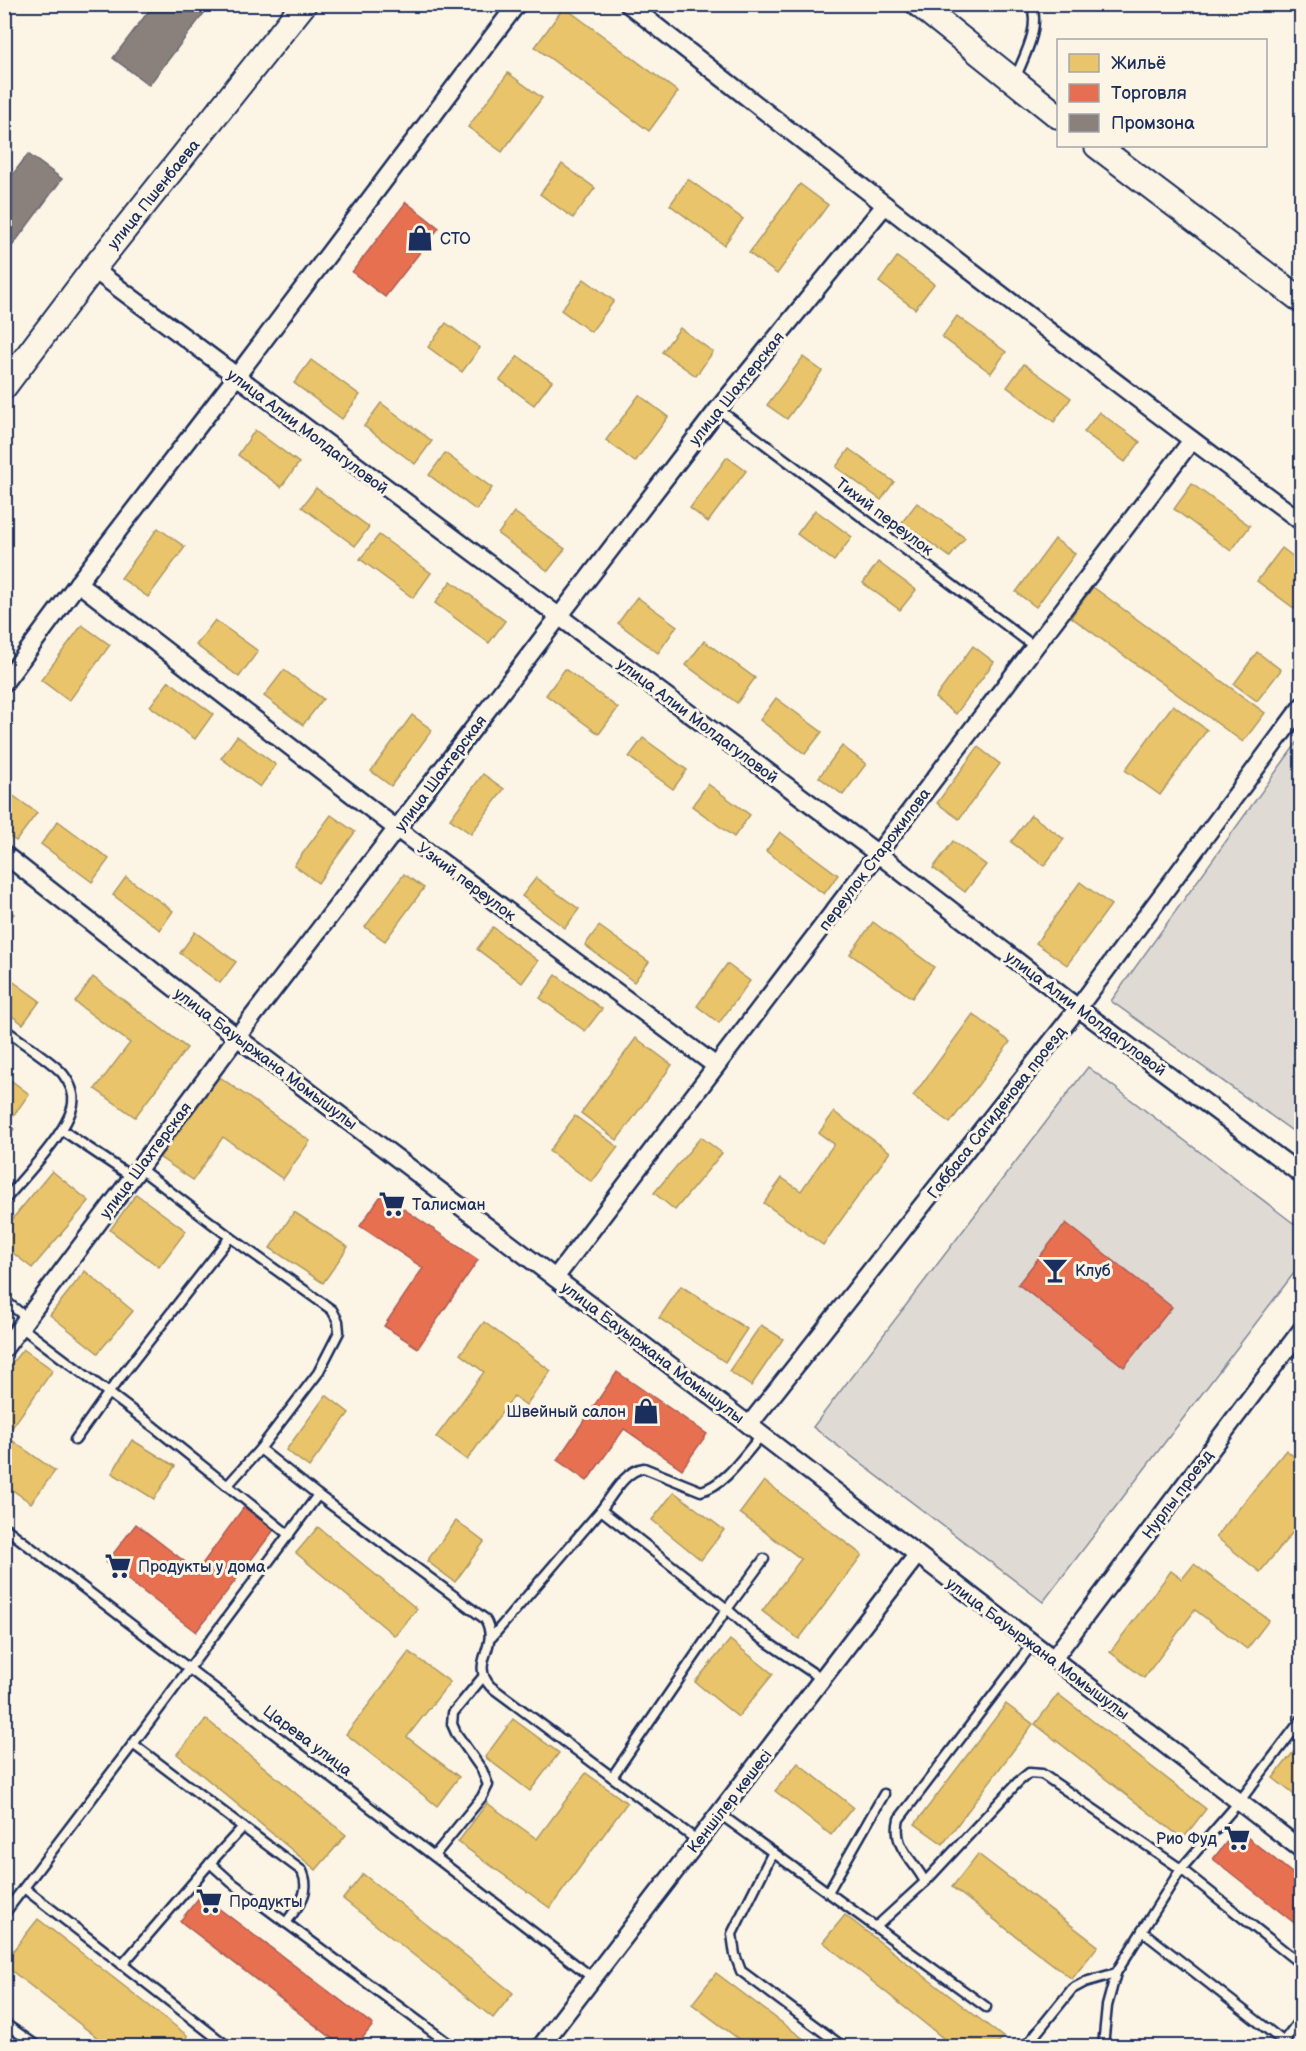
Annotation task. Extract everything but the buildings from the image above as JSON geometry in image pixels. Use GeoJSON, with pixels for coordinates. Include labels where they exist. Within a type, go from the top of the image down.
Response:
{"type":"FeatureCollection","features":[{"type":"Feature","properties":{"kind":"street","name":"улица Пшенбаева"},"geometry":{"type":"LineString","coordinates":[[4,387],[93,269],[304,4]]}},
{"type":"Feature","properties":{"kind":"street"},"geometry":{"type":"LineString","coordinates":[[4,683],[517,4]]}},
{"type":"Feature","properties":{"kind":"street"},"geometry":{"type":"LineString","coordinates":[[628,4],[885,205],[1302,522]]}},
{"type":"Feature","properties":{"kind":"street"},"geometry":{"type":"LineString","coordinates":[[918,4],[1057,114]]}},
{"type":"Feature","properties":{"kind":"street"},"geometry":{"type":"LineString","coordinates":[[1098,147],[1302,301]]}},
{"type":"Feature","properties":{"kind":"street","name":"улица Шахтерская"},"geometry":{"type":"LineString","coordinates":[[4,1349],[237,1037],[718,409],[885,205]]}},
{"type":"Feature","properties":{"kind":"street","name":"улица Алии Молдагуловой"},"geometry":{"type":"LineString","coordinates":[[93,269],[878,854],[1078,1008],[1302,1175]]}},
{"type":"Feature","properties":{"kind":"street","name":"переулок Старожилова"},"geometry":{"type":"LineString","coordinates":[[555,1278],[1192,440]]}},
{"type":"Feature","properties":{"kind":"street","name":"Узкий переулок"},"geometry":{"type":"LineString","coordinates":[[78,583],[397,829],[716,1066]]}},
{"type":"Feature","properties":{"kind":"street","name":"Габбаса Сагиденова проезд"},"geometry":{"type":"LineString","coordinates":[[755,1430],[1078,1008],[1302,706]]}},
{"type":"Feature","properties":{"kind":"street","name":"улица Бауыржана Момышулы"},"geometry":{"type":"LineString","coordinates":[[4,854],[237,1037],[755,1430],[1302,1850]]}},
{"type":"Feature","properties":{"kind":"street","name":"Нурлы проезд"},"geometry":{"type":"LineString","coordinates":[[1053,1659],[1302,1329]]}},
{"type":"Feature","properties":{"kind":"street","name":"Кеншілер көшесі"},"geometry":{"type":"LineString","coordinates":[[541,2046],[917,1555]]}},
{"type":"Feature","properties":{"kind":"lane"},"geometry":{"type":"LineString","coordinates":[[1014,82],[1034,27],[1035,16],[1031,4]]}},
{"type":"Feature","properties":{"kind":"lane","name":"Тихий переулок"},"geometry":{"type":"LineString","coordinates":[[718,409],[1035,647]]}},
{"type":"Feature","properties":{"kind":"lane"},"geometry":{"type":"LineString","coordinates":[[4,1029],[62,1072],[73,1096],[73,1105],[62,1130],[4,1201]]}},
{"type":"Feature","properties":{"kind":"lane"},"geometry":{"type":"LineString","coordinates":[[62,1130],[136,1172],[230,1237],[332,1310],[338,1321],[339,1332],[318,1373],[260,1449],[227,1486]]}},
{"type":"Feature","properties":{"kind":"lane"},"geometry":{"type":"LineString","coordinates":[[75,1440],[109,1392],[230,1237]]}},
{"type":"Feature","properties":{"kind":"lane"},"geometry":{"type":"LineString","coordinates":[[4,1300],[24,1322],[289,1535]]}},
{"type":"Feature","properties":{"kind":"lane"},"geometry":{"type":"LineString","coordinates":[[698,1841],[490,1686],[483,1677],[482,1665],[492,1637],[627,1477],[637,1469],[644,1468],[700,1491],[709,1488],[719,1483],[755,1430]]}},
{"type":"Feature","properties":{"kind":"lane"},"geometry":{"type":"LineString","coordinates":[[260,1449],[485,1619],[492,1637]]}},
{"type":"Feature","properties":{"kind":"lane"},"geometry":{"type":"LineString","coordinates":[[4,1914],[318,1495]]}},
{"type":"Feature","properties":{"kind":"lane"},"geometry":{"type":"LineString","coordinates":[[600,1510],[727,1609],[755,1634],[822,1679]]}},
{"type":"Feature","properties":{"kind":"lane","name":"Царева улица"},"geometry":{"type":"LineString","coordinates":[[4,1527],[593,1978]]}},
{"type":"Feature","properties":{"kind":"lane"},"geometry":{"type":"LineString","coordinates":[[612,1777],[764,1558]]}},
{"type":"Feature","properties":{"kind":"lane"},"geometry":{"type":"LineString","coordinates":[[925,1882],[899,1842],[896,1832],[899,1819],[1033,1643]]}},
{"type":"Feature","properties":{"kind":"lane"},"geometry":{"type":"LineString","coordinates":[[434,1856],[483,1797],[488,1785],[482,1770],[452,1724],[453,1713],[483,1677]]}},
{"type":"Feature","properties":{"kind":"lane"},"geometry":{"type":"LineString","coordinates":[[1104,2046],[1107,2006],[1116,1973],[1181,1869],[1239,1802],[1302,1719]]}},
{"type":"Feature","properties":{"kind":"lane"},"geometry":{"type":"LineString","coordinates":[[133,1744],[302,1871],[307,1882],[304,1896],[286,1923]]}},
{"type":"Feature","properties":{"kind":"lane"},"geometry":{"type":"LineString","coordinates":[[877,1926],[925,1882],[1018,1782],[1029,1773],[1042,1774],[1181,1869],[1302,1965]]}},
{"type":"Feature","properties":{"kind":"lane"},"geometry":{"type":"LineString","coordinates":[[828,1892],[884,1794]]}},
{"type":"Feature","properties":{"kind":"lane"},"geometry":{"type":"LineString","coordinates":[[720,1814],[986,2007]]}},
{"type":"Feature","properties":{"kind":"lane"},"geometry":{"type":"LineString","coordinates":[[122,1965],[243,1827]]}},
{"type":"Feature","properties":{"kind":"lane"},"geometry":{"type":"LineString","coordinates":[[773,1852],[732,1934],[735,1955],[741,1971],[842,2046]]}},
{"type":"Feature","properties":{"kind":"lane"},"geometry":{"type":"LineString","coordinates":[[210,1863],[231,1882],[452,2046]]}},
{"type":"Feature","properties":{"kind":"lane"},"geometry":{"type":"LineString","coordinates":[[24,1888],[227,2046]]}},
{"type":"Feature","properties":{"kind":"lane"},"geometry":{"type":"LineString","coordinates":[[1142,1931],[1286,2044],[1302,2017]]}},
{"type":"Feature","properties":{"kind":"lane"},"geometry":{"type":"LineString","coordinates":[[1026,2046],[1072,1989],[1085,1982],[1116,1973]]}},
{"type":"Feature","properties":{"kind":"lane"},"geometry":{"type":"LineString","coordinates":[[4,2023],[37,2046]]}},
{"type":"Feature","properties":{"kind":"shaded area"},"geometry":{"type":"Polygon","coordinates":[[[1301,737],[1301,1137],[1111,1001],[1301,737]]]}},
{"type":"Feature","properties":{"kind":"shaded area"},"geometry":{"type":"Polygon","coordinates":[[[1088,1067],[1301,1229],[1301,1264],[1043,1602],[813,1427],[1088,1067]]]}},
{"type":"Feature","properties":{"kind":"place","name":"СТО"},"geometry":{"type":"Point","coordinates":[420,238]}},
{"type":"Feature","properties":{"kind":"place","name":"Талисман"},"geometry":{"type":"Point","coordinates":[392,1204]}},
{"type":"Feature","properties":{"kind":"place","name":"Клуб"},"geometry":{"type":"Point","coordinates":[1055,1270]}},
{"type":"Feature","properties":{"kind":"place","name":"Швейный салон"},"geometry":{"type":"Point","coordinates":[646,1411]}},
{"type":"Feature","properties":{"kind":"place","name":"Продукты у дома"},"geometry":{"type":"Point","coordinates":[118,1566]}},
{"type":"Feature","properties":{"kind":"place","name":"Рио Фуд"},"geometry":{"type":"Point","coordinates":[1237,1838]}},
{"type":"Feature","properties":{"kind":"place","name":"Продукты"},"geometry":{"type":"Point","coordinates":[209,1901]}}]}
